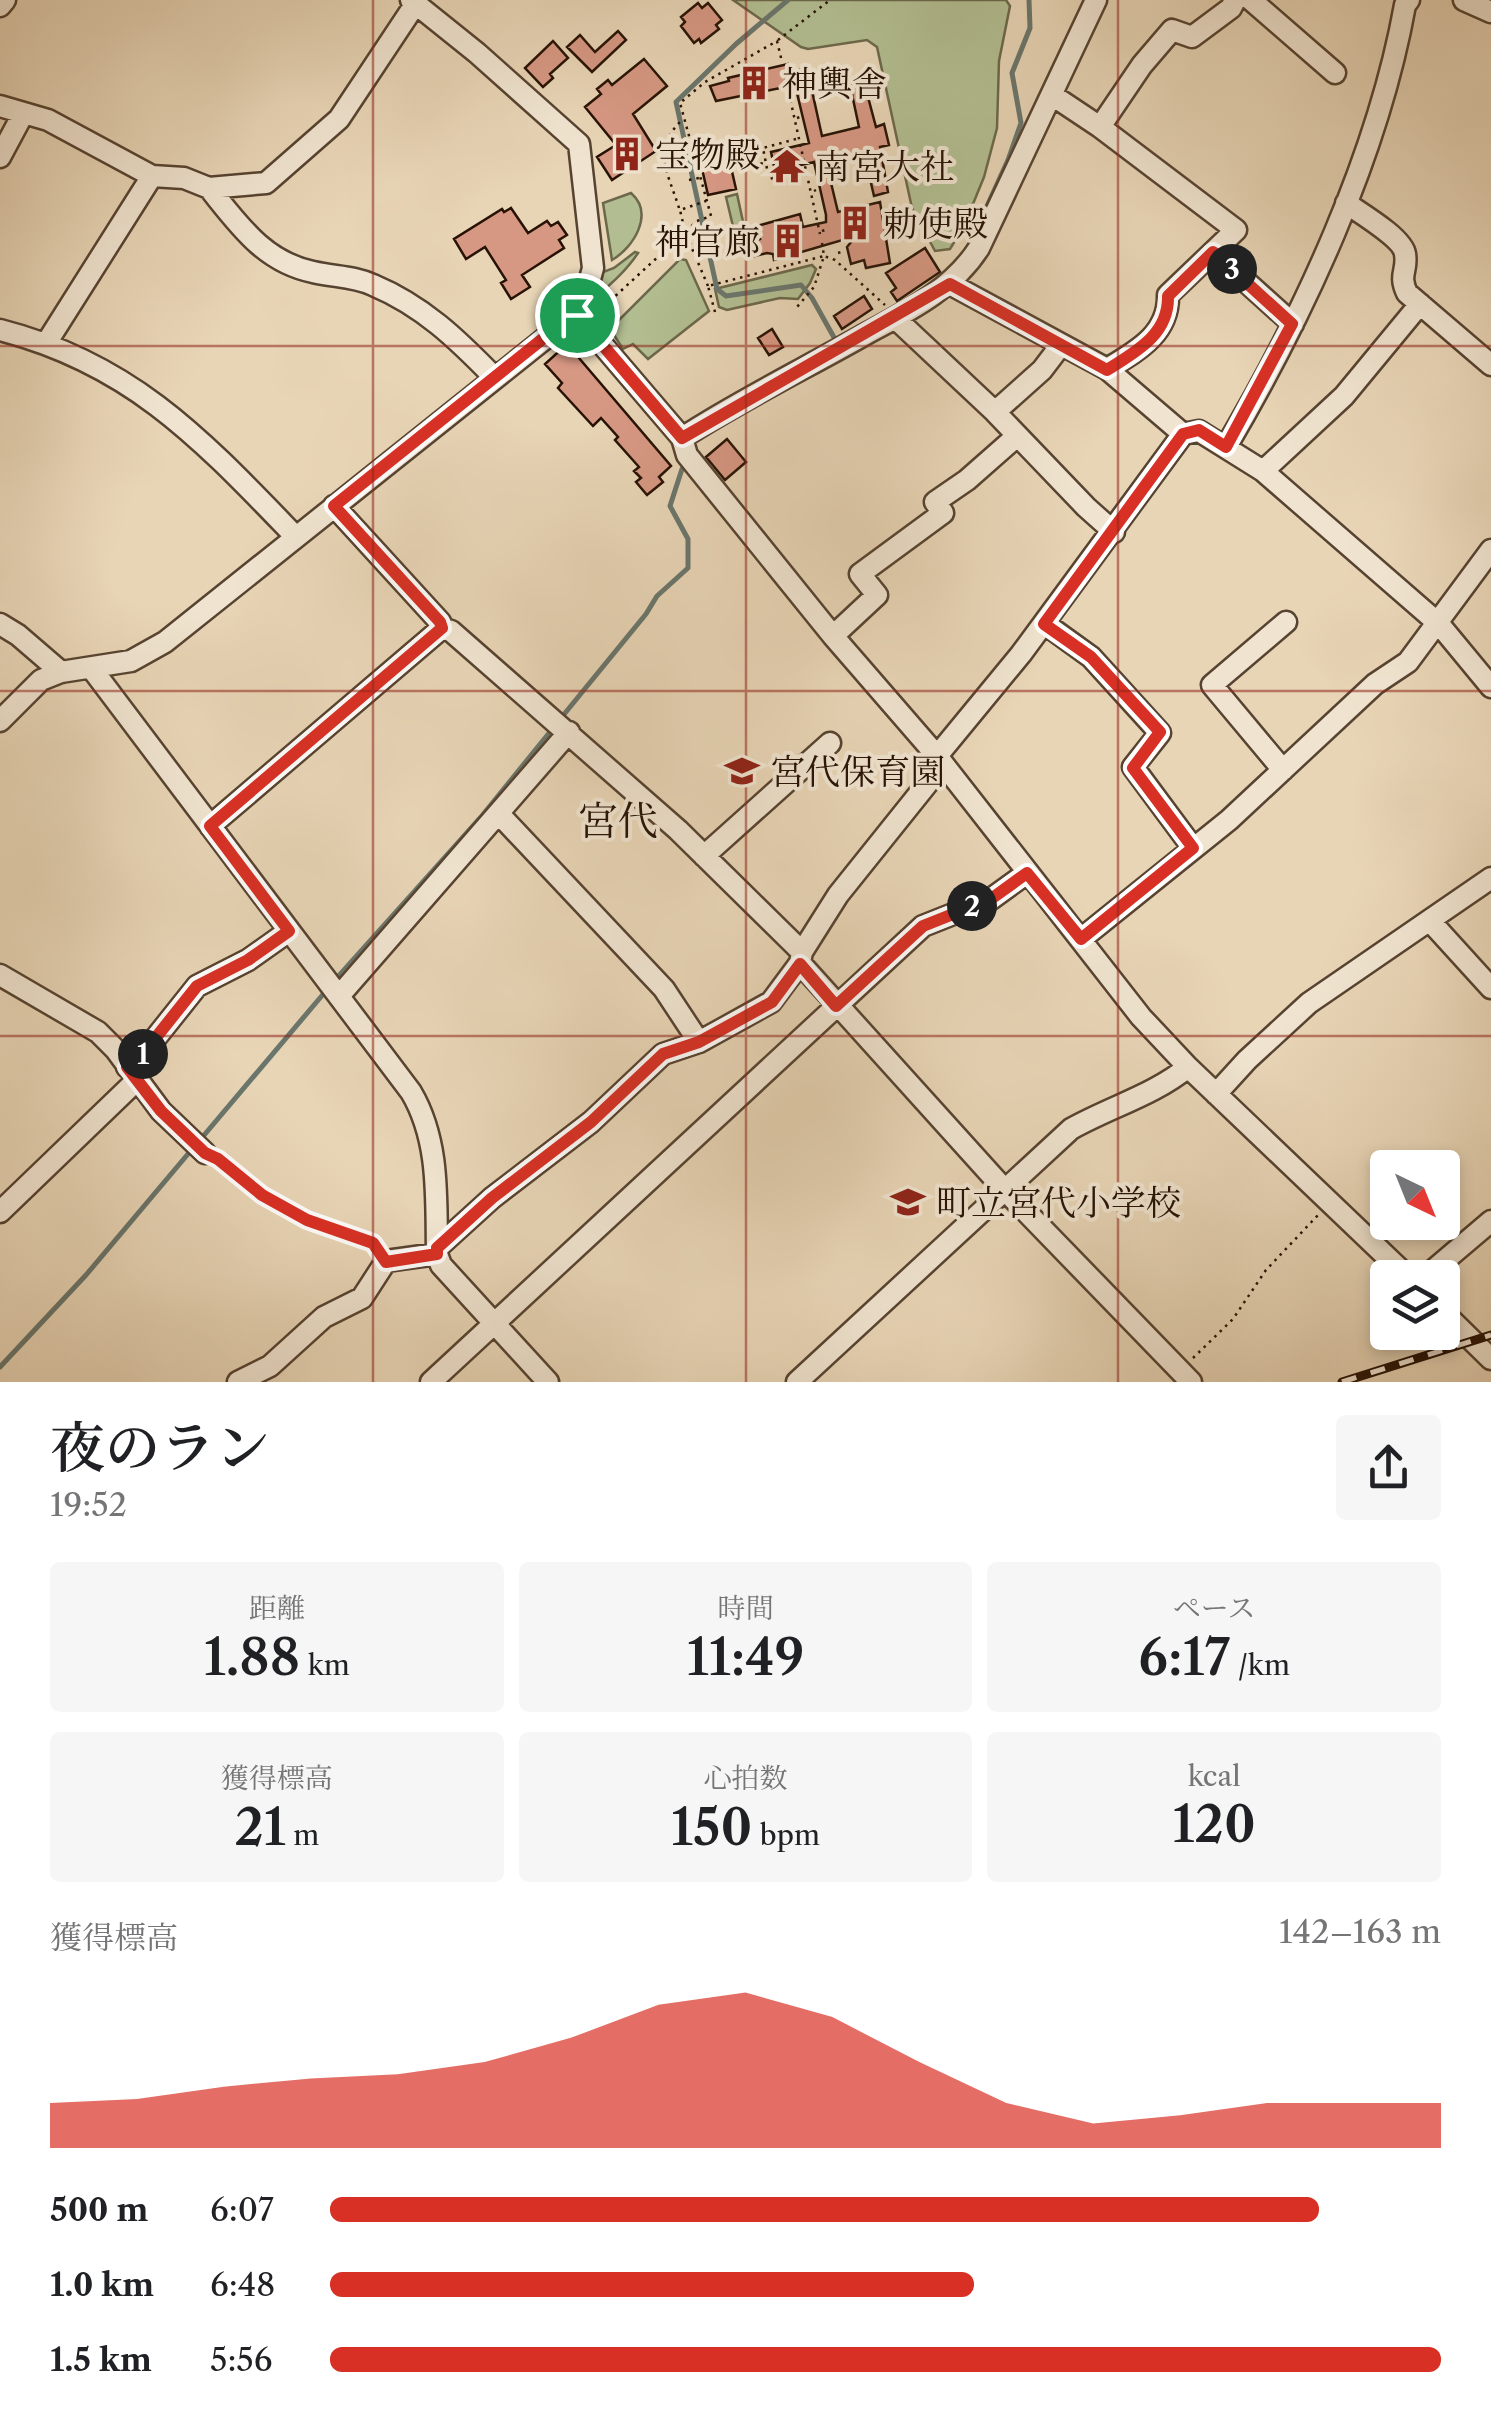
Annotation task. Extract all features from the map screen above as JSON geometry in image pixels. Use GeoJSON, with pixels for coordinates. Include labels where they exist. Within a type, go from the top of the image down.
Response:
{"type":"FeatureCollection","features":[{"type":"Feature","properties":{"kind":"street"},"geometry":{"type":"LineString","coordinates":[[0,6],[5,0]]}},
{"type":"Feature","properties":{"kind":"street"},"geometry":{"type":"LineString","coordinates":[[682,438],[891,312],[950,284],[979,248],[1096,0]]}},
{"type":"Feature","properties":{"kind":"street"},"geometry":{"type":"LineString","coordinates":[[1100,126],[1142,64],[1172,30],[1192,37],[1231,8],[1235,0]]}},
{"type":"Feature","properties":{"kind":"street"},"geometry":{"type":"LineString","coordinates":[[1251,0],[1335,73]]}},
{"type":"Feature","properties":{"kind":"street"},"geometry":{"type":"LineString","coordinates":[[1464,0],[1491,12]]}},
{"type":"Feature","properties":{"kind":"street"},"geometry":{"type":"LineString","coordinates":[[0,106],[48,120],[152,176],[184,178],[209,188],[266,183],[339,118],[414,2],[478,53],[579,144],[593,268],[582,310],[682,438],[687,456],[940,760],[1141,1017],[1390,1260]]}},
{"type":"Feature","properties":{"kind":"street"},"geometry":{"type":"LineString","coordinates":[[1226,447],[1292,324],[1346,202],[1394,68],[1405,2]]}},
{"type":"Feature","properties":{"kind":"street"},"geometry":{"type":"LineString","coordinates":[[1052,95],[1100,126],[1236,230],[1168,296],[1168,312],[1145,346],[1107,370]]}},
{"type":"Feature","properties":{"kind":"street"},"geometry":{"type":"LineString","coordinates":[[0,157],[23,114]]}},
{"type":"Feature","properties":{"kind":"street"},"geometry":{"type":"LineString","coordinates":[[47,342],[152,176]]}},
{"type":"Feature","properties":{"kind":"street"},"geometry":{"type":"LineString","coordinates":[[209,188],[254,242],[271,256],[302,270],[374,285],[442,324],[494,377]]}},
{"type":"Feature","properties":{"kind":"street"},"geometry":{"type":"LineString","coordinates":[[1346,202],[1400,242],[1406,255],[1401,280],[1407,293],[1491,365]]}},
{"type":"Feature","properties":{"kind":"street"},"geometry":{"type":"LineString","coordinates":[[1213,252],[1292,324]]}},
{"type":"Feature","properties":{"kind":"street"},"geometry":{"type":"LineString","coordinates":[[950,284],[1107,370],[1183,434]]}},
{"type":"Feature","properties":{"kind":"street"},"geometry":{"type":"LineString","coordinates":[[1263,471],[1344,396],[1420,304]]}},
{"type":"Feature","properties":{"kind":"street"},"geometry":{"type":"LineString","coordinates":[[891,312],[1114,532]]}},
{"type":"Feature","properties":{"kind":"street"},"geometry":{"type":"LineString","coordinates":[[0,721],[42,680],[61,672],[131,662],[166,642],[494,377],[585,316]]}},
{"type":"Feature","properties":{"kind":"street"},"geometry":{"type":"LineString","coordinates":[[0,330],[47,342],[137,389],[178,420],[295,536]]}},
{"type":"Feature","properties":{"kind":"street"},"geometry":{"type":"LineString","coordinates":[[995,412],[1042,370],[1061,345]]}},
{"type":"Feature","properties":{"kind":"street"},"geometry":{"type":"LineString","coordinates":[[238,1382],[270,1366],[324,1317],[362,1298],[386,1262],[437,1251],[492,1198],[591,1122],[663,1054],[699,1042],[772,1002],[838,895],[1114,532],[1183,434],[1199,430],[1263,471],[1439,624],[1491,687]]}},
{"type":"Feature","properties":{"kind":"street"},"geometry":{"type":"LineString","coordinates":[[833,636],[877,596],[860,574],[942,513],[935,502],[968,480],[1018,436]]}},
{"type":"Feature","properties":{"kind":"street"},"geometry":{"type":"LineString","coordinates":[[334,506],[442,628]]}},
{"type":"Feature","properties":{"kind":"street"},"geometry":{"type":"LineString","coordinates":[[1081,939],[1193,848],[1376,684],[1408,662],[1488,562]]}},
{"type":"Feature","properties":{"kind":"street"},"geometry":{"type":"LineString","coordinates":[[1283,770],[1212,685],[1286,622]]}},
{"type":"Feature","properties":{"kind":"street"},"geometry":{"type":"LineString","coordinates":[[0,624],[61,672]]}},
{"type":"Feature","properties":{"kind":"street"},"geometry":{"type":"LineString","coordinates":[[1044,624],[1091,657],[1160,732],[1133,768],[1193,848]]}},
{"type":"Feature","properties":{"kind":"street"},"geometry":{"type":"LineString","coordinates":[[442,628],[450,630],[562,726],[704,856],[801,958],[836,1006],[1004,1188],[1186,1376]]}},
{"type":"Feature","properties":{"kind":"street"},"geometry":{"type":"LineString","coordinates":[[210,826],[442,628]]}},
{"type":"Feature","properties":{"kind":"street"},"geometry":{"type":"LineString","coordinates":[[92,670],[411,1092],[425,1116],[433,1142],[437,1251],[441,1265],[548,1382]]}},
{"type":"Feature","properties":{"kind":"street"},"geometry":{"type":"LineString","coordinates":[[333,988],[499,814],[562,726]]}},
{"type":"Feature","properties":{"kind":"street"},"geometry":{"type":"LineString","coordinates":[[704,856],[830,743]]}},
{"type":"Feature","properties":{"kind":"street"},"geometry":{"type":"LineString","coordinates":[[499,814],[664,990],[699,1042]]}},
{"type":"Feature","properties":{"kind":"street"},"geometry":{"type":"LineString","coordinates":[[431,1382],[923,926],[991,899],[1027,873]]}},
{"type":"Feature","properties":{"kind":"street"},"geometry":{"type":"LineString","coordinates":[[1216,1094],[1310,1003],[1491,878]]}},
{"type":"Feature","properties":{"kind":"street"},"geometry":{"type":"LineString","coordinates":[[1430,921],[1491,988]]}},
{"type":"Feature","properties":{"kind":"street"},"geometry":{"type":"LineString","coordinates":[[0,1212],[131,1074],[197,986],[248,960],[289,931]]}},
{"type":"Feature","properties":{"kind":"street"},"geometry":{"type":"LineString","coordinates":[[0,975],[98,1032],[197,1146]]}},
{"type":"Feature","properties":{"kind":"street"},"geometry":{"type":"LineString","coordinates":[[797,1382],[1072,1129],[1106,1109],[1168,1083],[1188,1067]]}},
{"type":"Feature","properties":{"kind":"street"},"geometry":{"type":"LineString","coordinates":[[1445,1260],[1491,1221]]}},
{"type":"Feature","properties":{"kind":"street"},"geometry":{"type":"LineString","coordinates":[[1460,1328],[1491,1358]]}},
{"type":"Feature","properties":{"kind":"path"},"geometry":{"type":"LineString","coordinates":[[585,316],[698,221],[711,216],[680,104],[705,82],[777,41],[830,0]]}},
{"type":"Feature","properties":{"kind":"path"},"geometry":{"type":"LineString","coordinates":[[777,41],[782,62]]}},
{"type":"Feature","properties":{"kind":"path"},"geometry":{"type":"LineString","coordinates":[[784,71],[822,232]]}},
{"type":"Feature","properties":{"kind":"path"},"geometry":{"type":"LineString","coordinates":[[683,119],[666,138],[662,151],[685,232],[710,286],[714,312]]}},
{"type":"Feature","properties":{"kind":"path"},"geometry":{"type":"LineString","coordinates":[[741,168],[738,153],[798,139]]}},
{"type":"Feature","properties":{"kind":"path"},"geometry":{"type":"LineString","coordinates":[[763,148],[769,178],[806,171]]}},
{"type":"Feature","properties":{"kind":"path"},"geometry":{"type":"LineString","coordinates":[[732,170],[766,163]]}},
{"type":"Feature","properties":{"kind":"path"},"geometry":{"type":"LineString","coordinates":[[690,180],[702,177]]}},
{"type":"Feature","properties":{"kind":"path"},"geometry":{"type":"LineString","coordinates":[[680,210],[706,202]]}},
{"type":"Feature","properties":{"kind":"path"},"geometry":{"type":"LineString","coordinates":[[797,308],[814,287],[824,256],[822,243]]}},
{"type":"Feature","properties":{"kind":"path"},"geometry":{"type":"LineString","coordinates":[[838,253],[845,251]]}},
{"type":"Feature","properties":{"kind":"path"},"geometry":{"type":"LineString","coordinates":[[710,286],[824,256],[835,260],[891,312]]}},
{"type":"Feature","properties":{"kind":"path"},"geometry":{"type":"LineString","coordinates":[[197,1146],[262,1195],[307,1220],[373,1243],[386,1262]]}},
{"type":"Feature","properties":{"kind":"path"},"geometry":{"type":"LineString","coordinates":[[1186,1376],[1233,1319],[1266,1270],[1330,1203]]}},
{"type":"Feature","properties":{"kind":"green space"},"geometry":{"type":"Polygon","coordinates":[[[733,0],[1006,0],[1010,6],[999,61],[997,128],[984,177],[950,249],[935,251],[912,208],[877,47],[867,40],[801,47],[733,0]]]}},
{"type":"Feature","properties":{"kind":"green space"},"geometry":{"type":"Polygon","coordinates":[[[631,193],[638,201],[641,220],[634,239],[612,260],[603,203],[631,193]]]}},
{"type":"Feature","properties":{"kind":"green space"},"geometry":{"type":"Polygon","coordinates":[[[737,194],[747,240],[737,243],[726,197],[737,194]]]}},
{"type":"Feature","properties":{"kind":"green space"},"geometry":{"type":"Polygon","coordinates":[[[638,253],[627,267],[588,304],[598,274],[614,268],[638,253]]]}},
{"type":"Feature","properties":{"kind":"green space"},"geometry":{"type":"Polygon","coordinates":[[[680,259],[686,260],[709,311],[648,359],[633,344],[623,349],[610,329],[680,259]]]}},
{"type":"Feature","properties":{"kind":"green space"},"geometry":{"type":"Polygon","coordinates":[[[812,265],[816,269],[798,299],[780,298],[727,310],[719,307],[715,289],[812,265]]]}},
{"type":"Feature","properties":{"kind":"building"},"geometry":{"type":"Polygon","coordinates":[[[698,3],[702,8],[708,3],[722,20],[716,25],[719,29],[701,43],[699,39],[694,43],[681,26],[685,22],[681,17],[698,3]]]}},
{"type":"Feature","properties":{"kind":"building"},"geometry":{"type":"Polygon","coordinates":[[[618,31],[626,40],[592,72],[567,47],[580,35],[595,52],[618,31]]]}},
{"type":"Feature","properties":{"kind":"building"},"geometry":{"type":"Polygon","coordinates":[[[553,41],[568,58],[550,74],[553,78],[543,87],[525,68],[553,41]]]}},
{"type":"Feature","properties":{"kind":"building"},"geometry":{"type":"Polygon","coordinates":[[[644,59],[667,86],[633,114],[656,151],[612,180],[597,157],[616,145],[585,107],[601,94],[597,89],[608,80],[612,85],[644,59]]]}},
{"type":"Feature","properties":{"kind":"building"},"geometry":{"type":"Polygon","coordinates":[[[788,64],[790,72],[807,68],[822,136],[859,127],[850,85],[864,82],[876,127],[884,124],[889,145],[880,147],[888,192],[874,196],[864,153],[826,162],[838,212],[880,202],[890,263],[866,268],[864,260],[851,264],[847,247],[856,236],[774,260],[773,254],[767,253],[747,258],[744,243],[760,239],[757,226],[800,214],[803,227],[826,222],[826,215],[814,162],[775,171],[771,152],[809,143],[795,85],[716,101],[710,86],[788,64]]]}},
{"type":"Feature","properties":{"kind":"building"},"geometry":{"type":"Polygon","coordinates":[[[728,154],[736,189],[708,195],[700,160],[728,154]]]}},
{"type":"Feature","properties":{"kind":"building"},"geometry":{"type":"Polygon","coordinates":[[[511,208],[528,233],[547,221],[551,226],[558,222],[567,235],[559,240],[564,248],[522,275],[530,287],[511,299],[501,283],[506,280],[485,247],[466,259],[454,239],[502,209],[504,212],[511,208]]]}},
{"type":"Feature","properties":{"kind":"building"},"geometry":{"type":"Polygon","coordinates":[[[925,248],[940,272],[897,301],[891,292],[896,288],[886,273],[925,248]]]}},
{"type":"Feature","properties":{"kind":"building"},"geometry":{"type":"Polygon","coordinates":[[[864,296],[872,309],[842,329],[834,316],[864,296]]]}},
{"type":"Feature","properties":{"kind":"building"},"geometry":{"type":"Polygon","coordinates":[[[772,329],[783,347],[769,355],[758,338],[772,329]]]}},
{"type":"Feature","properties":{"kind":"building"},"geometry":{"type":"Polygon","coordinates":[[[567,344],[671,466],[659,477],[663,482],[647,495],[636,482],[641,478],[634,471],[639,467],[615,440],[618,437],[601,418],[593,426],[558,388],[562,383],[545,364],[567,344]]]}},
{"type":"Feature","properties":{"kind":"building"},"geometry":{"type":"Polygon","coordinates":[[[727,439],[746,462],[725,480],[706,457],[727,439]]]}},
{"type":"Feature","properties":{"kind":"waterway"},"geometry":{"type":"LineString","coordinates":[[788,0],[676,102],[717,289],[726,296],[801,285],[836,341]]}},
{"type":"Feature","properties":{"kind":"waterway"},"geometry":{"type":"LineString","coordinates":[[967,250],[1021,123],[1012,73],[1030,28],[1029,0]]}},
{"type":"Feature","properties":{"kind":"waterway"},"geometry":{"type":"LineString","coordinates":[[561,718],[657,596],[688,568],[688,539],[670,506],[682,469]]}},
{"type":"Feature","properties":{"kind":"waterway"},"geometry":{"type":"LineString","coordinates":[[336,979],[481,817],[554,727]]}},
{"type":"Feature","properties":{"kind":"waterway"},"geometry":{"type":"LineString","coordinates":[[200,1140],[325,992]]}},
{"type":"Feature","properties":{"kind":"waterway"},"geometry":{"type":"LineString","coordinates":[[0,1367],[86,1275],[193,1148]]}},
{"type":"Feature","properties":{"kind":"railway"},"geometry":{"type":"LineString","coordinates":[[1342,1382],[1491,1335]]}},
{"type":"Feature","properties":{"kind":"place","name":"神輿舎"},"geometry":{"type":"Point","coordinates":[754,83]}},
{"type":"Feature","properties":{"kind":"place","name":"宝物殿"},"geometry":{"type":"Point","coordinates":[627,154]}},
{"type":"Feature","properties":{"kind":"place","name":"南宮大社"},"geometry":{"type":"Point","coordinates":[787,166]}},
{"type":"Feature","properties":{"kind":"place","name":"勅使殿"},"geometry":{"type":"Point","coordinates":[855,223]}},
{"type":"Feature","properties":{"kind":"place","name":"神官廊"},"geometry":{"type":"Point","coordinates":[788,241]}},
{"type":"Feature","properties":{"kind":"place","name":"宮代保育園"},"geometry":{"type":"Point","coordinates":[742,771]}},
{"type":"Feature","properties":{"kind":"place","name":"町立宮代小学校"},"geometry":{"type":"Point","coordinates":[908,1202]}},
{"type":"Feature","properties":{"kind":"district","name":"宮代"},"geometry":{"type":"Point","coordinates":[618,820]}},
{"type":"Feature","properties":{"kind":"route"},"geometry":{"type":"LineString","coordinates":[[1213,252],[1292,324],[1226,447],[1199,430],[1183,434],[1044,624],[1091,657],[1160,732],[1133,768],[1193,848],[1081,939],[1027,873],[991,899],[923,926],[836,1006],[800,964],[772,1002],[699,1042],[663,1054],[591,1122],[492,1198],[437,1248],[437,1254],[386,1262],[373,1243],[307,1220],[262,1195],[205,1153],[161,1111],[127,1067],[142,1055],[197,986],[248,960],[289,931],[210,826],[442,628],[334,506],[577,315],[682,438],[950,284],[1107,370],[1145,346],[1168,312],[1168,296],[1213,252]]}}]}
